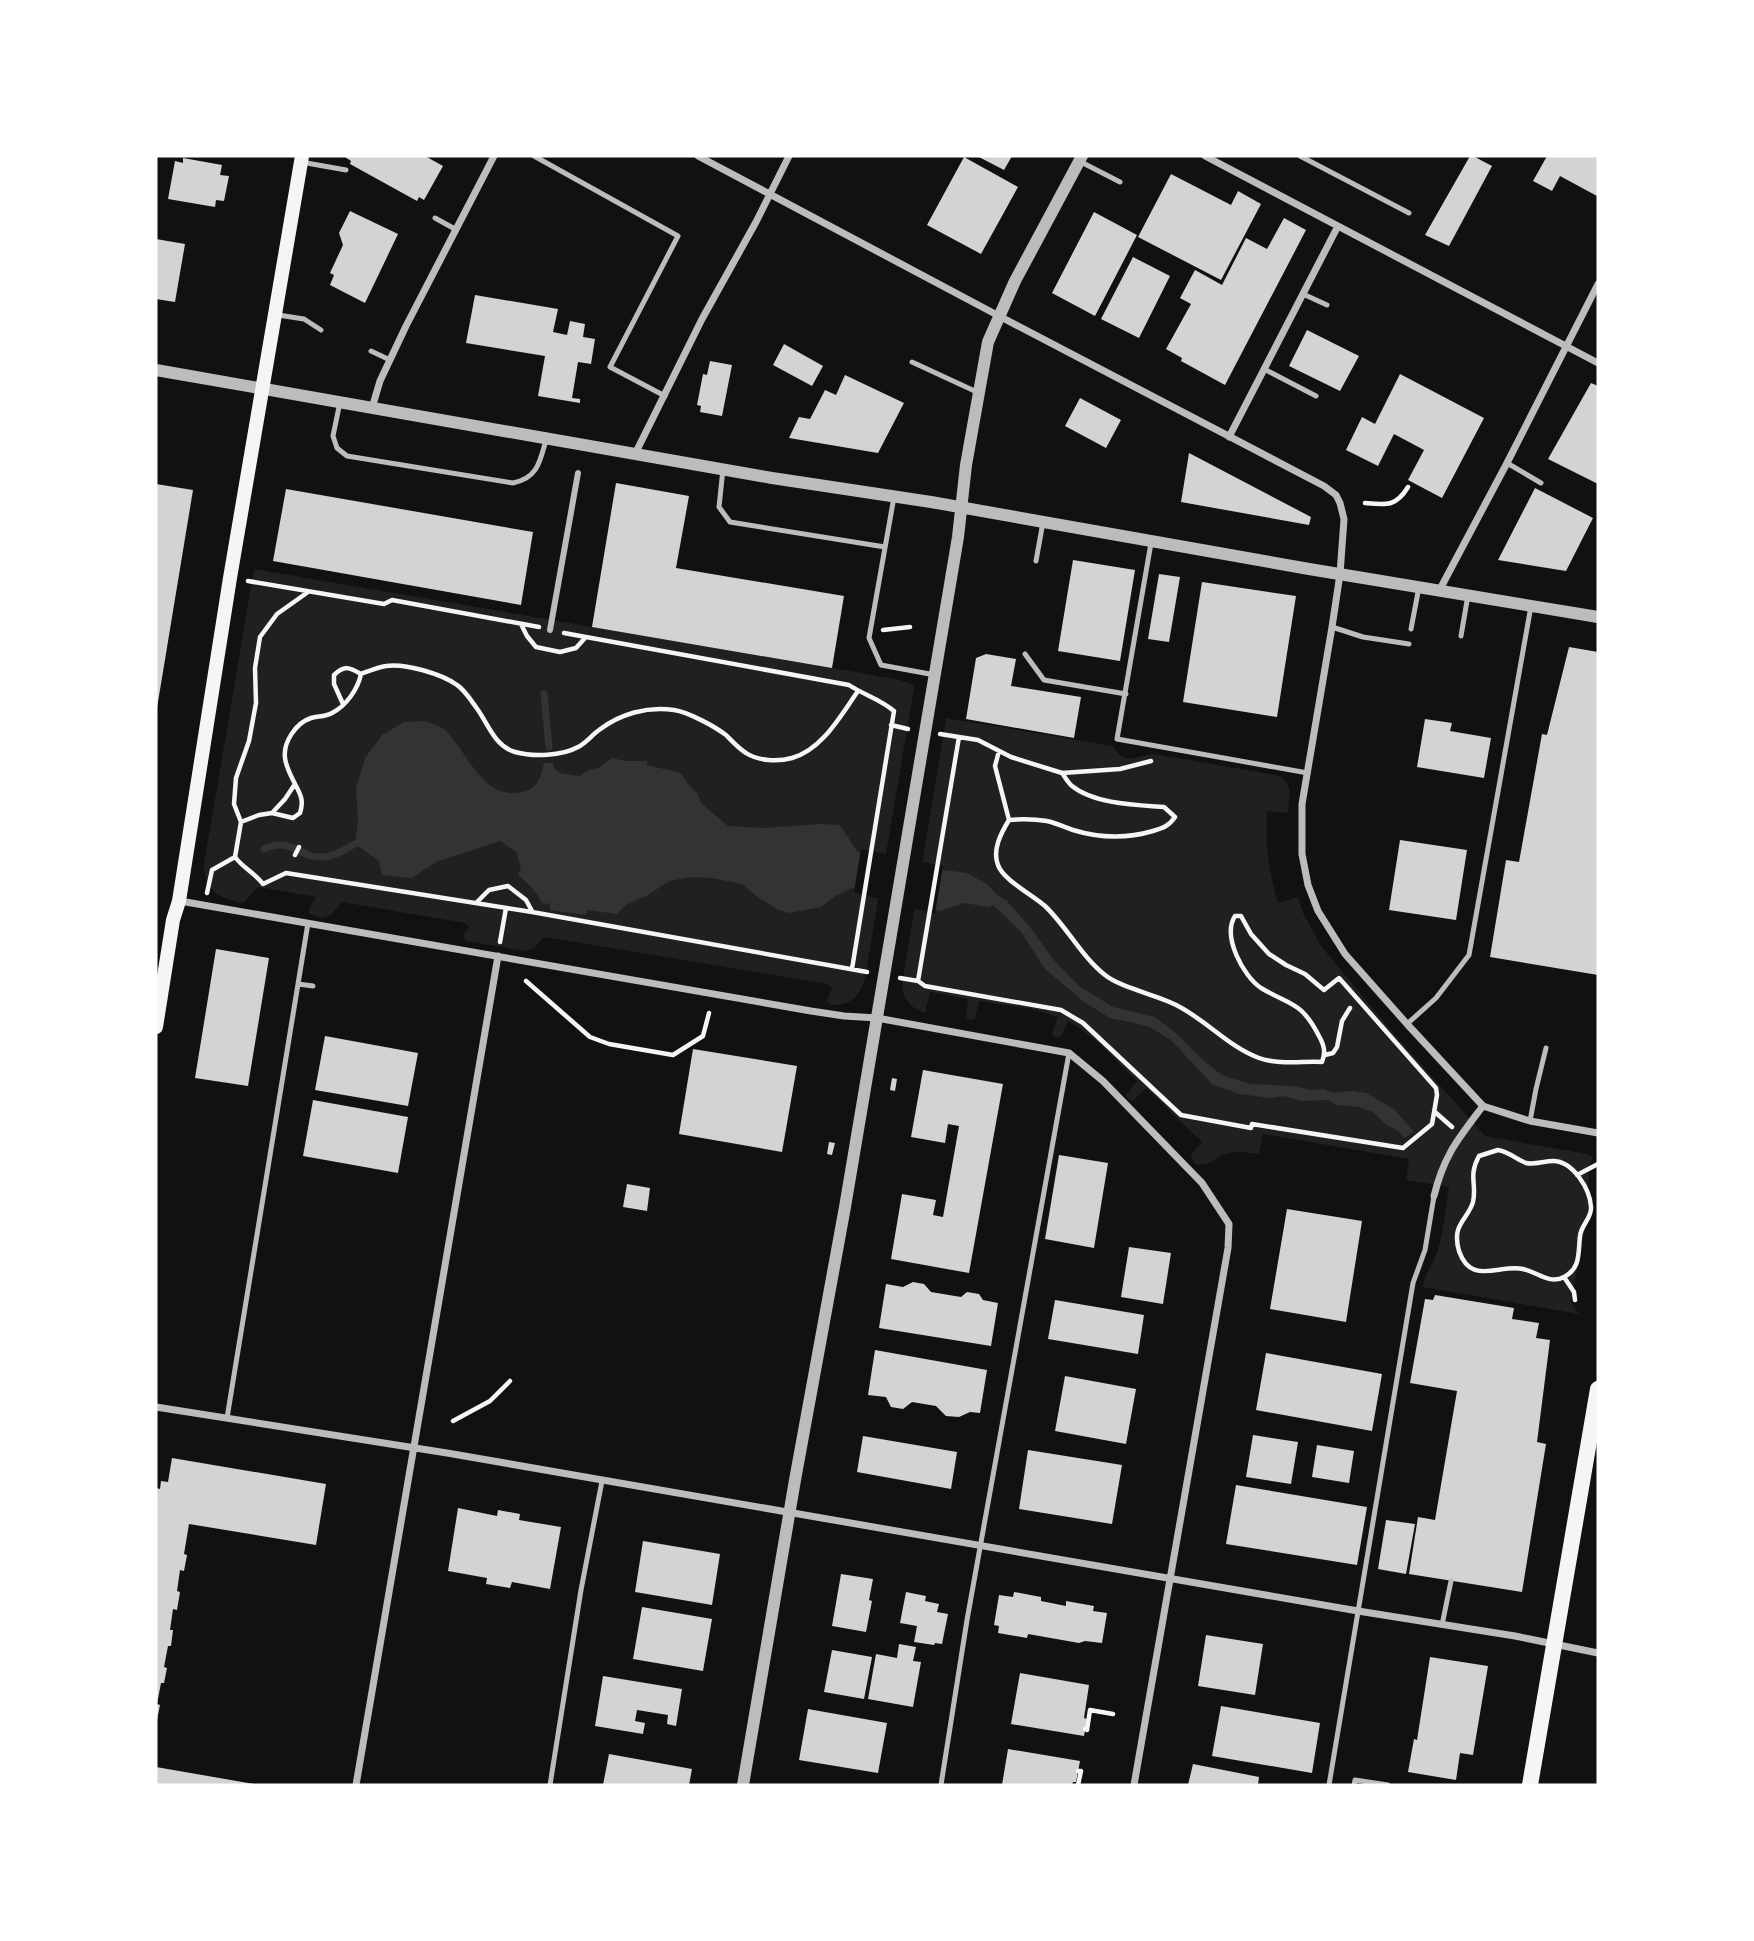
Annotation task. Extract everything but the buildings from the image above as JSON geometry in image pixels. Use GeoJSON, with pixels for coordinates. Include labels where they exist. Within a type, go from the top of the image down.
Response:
{"type":"FeatureCollection","features":[{"type":"Feature","properties":{"kind":"main road"},"geometry":{"type":"LineString","coordinates":[[156,1027],[301,159]]}},
{"type":"Feature","properties":{"kind":"main road"},"geometry":{"type":"LineString","coordinates":[[1530,1785],[1598,1389]]}},
{"type":"Feature","properties":{"kind":"street"},"geometry":{"type":"LineString","coordinates":[[372,408],[390,360],[494,156]]}},
{"type":"Feature","properties":{"kind":"street"},"geometry":{"type":"LineString","coordinates":[[698,156],[1324,486],[1336,495],[1345,519],[1339,574],[1302,804],[1302,854],[1308,885],[1318,911],[1345,954],[1483,1106],[1531,1121],[1598,1133]]}},
{"type":"Feature","properties":{"kind":"street"},"geometry":{"type":"LineString","coordinates":[[635,454],[702,319],[789,156]]}},
{"type":"Feature","properties":{"kind":"street"},"geometry":{"type":"LineString","coordinates":[[1205,156],[1598,363]]}},
{"type":"Feature","properties":{"kind":"street"},"geometry":{"type":"LineString","coordinates":[[743,1785],[877,1018],[988,342],[1016,281],[1081,158]]}},
{"type":"Feature","properties":{"kind":"street"},"geometry":{"type":"LineString","coordinates":[[1229,437],[1338,226]]}},
{"type":"Feature","properties":{"kind":"street"},"geometry":{"type":"LineString","coordinates":[[1439,591],[1598,284]]}},
{"type":"Feature","properties":{"kind":"street"},"geometry":{"type":"LineString","coordinates":[[156,370],[1598,617]]}},
{"type":"Feature","properties":{"kind":"street"},"geometry":{"type":"LineString","coordinates":[[550,630],[578,473]]}},
{"type":"Feature","properties":{"kind":"street"},"geometry":{"type":"LineString","coordinates":[[179,901],[811,1011],[877,1018],[1069,1053],[1103,1081],[1202,1183],[1229,1224],[1228,1248],[1134,1785]]}},
{"type":"Feature","properties":{"kind":"street"},"geometry":{"type":"LineString","coordinates":[[356,1785],[498,957]]}},
{"type":"Feature","properties":{"kind":"street"},"geometry":{"type":"LineString","coordinates":[[1434,1196],[1445,1159],[1483,1106]]}},
{"type":"Feature","properties":{"kind":"street"},"geometry":{"type":"LineString","coordinates":[[156,1407],[413,1448],[1516,1636],[1598,1653]]}},
{"type":"Feature","properties":{"kind":"lane"},"geometry":{"type":"LineString","coordinates":[[534,156],[678,236],[610,367],[664,396]]}},
{"type":"Feature","properties":{"kind":"lane"},"geometry":{"type":"LineString","coordinates":[[1300,156],[1409,213]]}},
{"type":"Feature","properties":{"kind":"lane"},"geometry":{"type":"LineString","coordinates":[[1081,158],[1120,182]]}},
{"type":"Feature","properties":{"kind":"lane"},"geometry":{"type":"LineString","coordinates":[[301,159],[346,170]]}},
{"type":"Feature","properties":{"kind":"lane"},"geometry":{"type":"LineString","coordinates":[[435,218],[455,229]]}},
{"type":"Feature","properties":{"kind":"lane"},"geometry":{"type":"LineString","coordinates":[[1303,294],[1327,306]]}},
{"type":"Feature","properties":{"kind":"lane"},"geometry":{"type":"LineString","coordinates":[[275,314],[304,320],[321,330]]}},
{"type":"Feature","properties":{"kind":"lane"},"geometry":{"type":"LineString","coordinates":[[371,351],[390,360]]}},
{"type":"Feature","properties":{"kind":"lane"},"geometry":{"type":"LineString","coordinates":[[912,362],[979,393]]}},
{"type":"Feature","properties":{"kind":"lane"},"geometry":{"type":"LineString","coordinates":[[1264,369],[1316,396]]}},
{"type":"Feature","properties":{"kind":"lane"},"geometry":{"type":"LineString","coordinates":[[340,402],[333,436],[337,448],[347,456],[513,482],[531,477],[541,458],[546,438]]}},
{"type":"Feature","properties":{"kind":"lane"},"geometry":{"type":"LineString","coordinates":[[1507,463],[1542,483]]}},
{"type":"Feature","properties":{"kind":"lane"},"geometry":{"type":"LineString","coordinates":[[723,469],[719,507],[730,522],[885,547]]}},
{"type":"Feature","properties":{"kind":"lane"},"geometry":{"type":"LineString","coordinates":[[895,497],[869,638],[881,665],[935,675]]}},
{"type":"Feature","properties":{"kind":"lane"},"geometry":{"type":"LineString","coordinates":[[1036,561],[1043,522]]}},
{"type":"Feature","properties":{"kind":"lane"},"geometry":{"type":"LineString","coordinates":[[1151,542],[1117,739],[1308,773]]}},
{"type":"Feature","properties":{"kind":"lane"},"geometry":{"type":"LineString","coordinates":[[1412,629],[1419,587]]}},
{"type":"Feature","properties":{"kind":"lane"},"geometry":{"type":"LineString","coordinates":[[1461,636],[1468,595]]}},
{"type":"Feature","properties":{"kind":"lane"},"geometry":{"type":"LineString","coordinates":[[1407,1024],[1436,998],[1469,955],[1531,605]]}},
{"type":"Feature","properties":{"kind":"lane"},"geometry":{"type":"LineString","coordinates":[[1332,627],[1363,636],[1409,644]]}},
{"type":"Feature","properties":{"kind":"lane"},"geometry":{"type":"LineString","coordinates":[[1025,654],[1045,680],[1126,694]]}},
{"type":"Feature","properties":{"kind":"lane"},"geometry":{"type":"LineString","coordinates":[[227,1418],[308,923]]}},
{"type":"Feature","properties":{"kind":"lane"},"geometry":{"type":"LineString","coordinates":[[298,984],[313,986]]}},
{"type":"Feature","properties":{"kind":"lane"},"geometry":{"type":"LineString","coordinates":[[1531,1121],[1546,1048]]}},
{"type":"Feature","properties":{"kind":"lane"},"geometry":{"type":"LineString","coordinates":[[941,1785],[980,1546],[1069,1053]]}},
{"type":"Feature","properties":{"kind":"lane"},"geometry":{"type":"LineString","coordinates":[[1329,1785],[1413,1283],[1425,1250],[1434,1196]]}},
{"type":"Feature","properties":{"kind":"lane"},"geometry":{"type":"LineString","coordinates":[[550,1785],[581,1590],[602,1481]]}},
{"type":"Feature","properties":{"kind":"lane"},"geometry":{"type":"LineString","coordinates":[[1442,1625],[1451,1581]]}},
{"type":"Feature","properties":{"kind":"lane"},"geometry":{"type":"LineString","coordinates":[[1354,1785],[1355,1780],[1388,1785]]}},
{"type":"Feature","properties":{"kind":"path"},"geometry":{"type":"LineString","coordinates":[[1365,503],[1389,505],[1403,497],[1408,487]]}},
{"type":"Feature","properties":{"kind":"path"},"geometry":{"type":"LineString","coordinates":[[308,592],[277,614],[260,637],[255,668],[256,704],[249,741],[236,778],[234,804],[241,822],[235,857],[263,884],[286,873],[532,912],[864,971]]}},
{"type":"Feature","properties":{"kind":"path"},"geometry":{"type":"LineString","coordinates":[[882,631],[910,627]]}},
{"type":"Feature","properties":{"kind":"path"},"geometry":{"type":"LineString","coordinates":[[343,704],[334,684],[334,675],[341,669],[348,668],[361,674],[386,666],[407,666],[458,685],[477,709],[495,739],[514,752],[537,754],[562,752],[579,747],[614,719],[658,708],[678,710],[703,721],[723,733],[747,754],[765,760],[783,760],[813,748],[858,691],[881,700],[894,711],[852,969]]}},
{"type":"Feature","properties":{"kind":"path"},"geometry":{"type":"LineString","coordinates":[[241,822],[272,813],[293,818],[300,813],[302,795],[285,757],[291,735],[309,719],[335,712],[358,687],[361,674]]}},
{"type":"Feature","properties":{"kind":"path"},"geometry":{"type":"LineString","coordinates":[[891,725],[907,729]]}},
{"type":"Feature","properties":{"kind":"path"},"geometry":{"type":"LineString","coordinates":[[944,734],[978,740],[1011,757],[1062,772],[1120,769],[1156,760]]}},
{"type":"Feature","properties":{"kind":"path"},"geometry":{"type":"LineString","coordinates":[[918,981],[959,737]]}},
{"type":"Feature","properties":{"kind":"path"},"geometry":{"type":"LineString","coordinates":[[904,979],[918,981],[925,986],[1060,1010],[1083,1023],[1181,1115],[1251,1128],[1252,1124],[1404,1149],[1432,1124],[1436,1088],[1339,978],[1324,990],[1305,974],[1269,954],[1251,934],[1241,915],[1235,916],[1231,923],[1231,939],[1239,960],[1259,987],[1295,1005],[1310,1018],[1323,1044],[1325,1055],[1322,1062],[1284,1062],[1260,1058],[1238,1048],[1178,1006],[1106,976],[1045,906],[998,868],[996,856],[1000,833],[1009,820],[995,766],[999,751]]}},
{"type":"Feature","properties":{"kind":"path"},"geometry":{"type":"LineString","coordinates":[[1009,820],[1047,821],[1096,835],[1116,837],[1159,829],[1170,825],[1175,817],[1164,807],[1104,801],[1071,786],[1062,772]]}},
{"type":"Feature","properties":{"kind":"path"},"geometry":{"type":"LineString","coordinates":[[272,813],[295,784]]}},
{"type":"Feature","properties":{"kind":"path"},"geometry":{"type":"LineString","coordinates":[[295,855],[299,847]]}},
{"type":"Feature","properties":{"kind":"path"},"geometry":{"type":"LineString","coordinates":[[208,881],[212,870],[235,857]]}},
{"type":"Feature","properties":{"kind":"path"},"geometry":{"type":"LineString","coordinates":[[477,903],[489,890],[508,886],[526,900],[532,912]]}},
{"type":"Feature","properties":{"kind":"path"},"geometry":{"type":"LineString","coordinates":[[498,957],[506,908]]}},
{"type":"Feature","properties":{"kind":"path"},"geometry":{"type":"LineString","coordinates":[[526,981],[590,1037],[608,1044],[673,1055],[703,1036],[709,1013]]}},
{"type":"Feature","properties":{"kind":"path"},"geometry":{"type":"LineString","coordinates":[[1325,1055],[1333,1053],[1337,1047],[1342,1021],[1350,1008]]}},
{"type":"Feature","properties":{"kind":"path"},"geometry":{"type":"LineString","coordinates":[[1434,1111],[1461,1135]]}},
{"type":"Feature","properties":{"kind":"path"},"geometry":{"type":"LineString","coordinates":[[1471,1147],[1479,1156]]}},
{"type":"Feature","properties":{"kind":"path"},"geometry":{"type":"LineString","coordinates":[[1492,1150],[1506,1151],[1530,1164],[1556,1161],[1572,1169],[1577,1175],[1591,1203],[1591,1211],[1581,1232],[1576,1266],[1564,1277],[1544,1278],[1522,1269],[1486,1272],[1465,1263],[1457,1243],[1457,1233],[1472,1203],[1473,1169],[1479,1156],[1492,1150]]}},
{"type":"Feature","properties":{"kind":"path"},"geometry":{"type":"LineString","coordinates":[[1577,1175],[1598,1164]]}},
{"type":"Feature","properties":{"kind":"path"},"geometry":{"type":"LineString","coordinates":[[1564,1277],[1574,1292],[1575,1300]]}},
{"type":"Feature","properties":{"kind":"path"},"geometry":{"type":"LineString","coordinates":[[453,1421],[490,1401],[509,1381]]}},
{"type":"Feature","properties":{"kind":"path"},"geometry":{"type":"LineString","coordinates":[[1085,1729],[1087,1730],[1090,1710],[1113,1714]]}},
{"type":"Feature","properties":{"kind":"path"},"geometry":{"type":"LineString","coordinates":[[1078,1771],[1081,1771],[1078,1785]]}},
{"type":"Feature","properties":{"kind":"shaded area"},"geometry":{"type":"Polygon","coordinates":[[[254,569],[896,679],[912,684],[914,688],[865,978],[857,995],[844,1004],[831,1005],[826,1001],[832,989],[828,984],[544,937],[534,948],[526,951],[466,941],[463,935],[469,927],[465,923],[342,902],[331,914],[320,918],[309,913],[316,897],[258,887],[240,903],[213,891],[206,880],[204,864],[254,569]]]}},
{"type":"Feature","properties":{"kind":"shaded area"},"geometry":{"type":"Polygon","coordinates":[[[946,718],[1113,746],[1122,757],[1131,759],[1155,754],[1280,776],[1284,779],[1290,792],[1288,813],[1267,811],[1268,858],[1278,903],[1298,897],[1303,913],[1321,946],[1394,1034],[1485,1136],[1587,1154],[1593,1158],[1589,1168],[1588,1213],[1571,1302],[1579,1314],[1423,1287],[1440,1242],[1449,1187],[1406,1180],[1409,1159],[1263,1134],[1259,1154],[1233,1152],[1206,1164],[1196,1164],[1191,1157],[1192,1153],[1202,1142],[1146,1088],[1134,1100],[1129,1100],[1126,1095],[1137,1081],[1096,1040],[1077,1027],[1068,1022],[1061,1036],[1056,1038],[1052,1034],[1058,1017],[1032,1009],[979,1001],[975,1019],[970,1020],[966,1017],[968,999],[930,992],[925,1013],[912,1006],[904,995],[902,985],[946,718]]]}},
{"type":"Feature","properties":{"kind":"shaded area"},"geometry":{"type":"Polygon","coordinates":[[[425,721],[445,730],[487,782],[509,793],[532,788],[540,777],[544,763],[553,763],[560,773],[579,776],[612,758],[647,761],[647,765],[681,773],[702,804],[728,826],[765,828],[840,825],[857,851],[927,868],[967,873],[988,885],[1007,901],[1053,959],[1079,986],[1113,1007],[1155,1017],[1222,1075],[1250,1084],[1324,1089],[1333,1093],[1366,1093],[1394,1109],[1414,1132],[1404,1138],[1373,1112],[1358,1107],[1336,1105],[1328,1100],[1302,1101],[1284,1096],[1270,1098],[1239,1094],[1212,1084],[1171,1040],[1148,1026],[1110,1018],[1083,1001],[1045,969],[1021,932],[993,905],[989,907],[964,903],[940,911],[852,888],[821,907],[789,913],[777,909],[742,884],[692,877],[669,881],[626,905],[617,914],[587,910],[586,915],[550,910],[550,904],[542,903],[532,888],[518,875],[521,867],[516,852],[500,841],[436,862],[412,878],[382,875],[379,861],[355,844],[358,820],[356,788],[365,758],[382,735],[404,722],[425,721]]]}},
{"type":"Feature","properties":{"kind":"pier"},"geometry":{"type":"Polygon","coordinates":[[[861,849],[943,866],[935,914],[854,892],[861,849]]]}},
{"type":"Feature","properties":{"kind":"waterway"},"geometry":{"type":"LineString","coordinates":[[544,694],[549,747]]}},
{"type":"Feature","properties":{"kind":"waterway"},"geometry":{"type":"LineString","coordinates":[[264,849],[282,845],[308,855],[324,857],[339,853],[361,841]]}}]}
